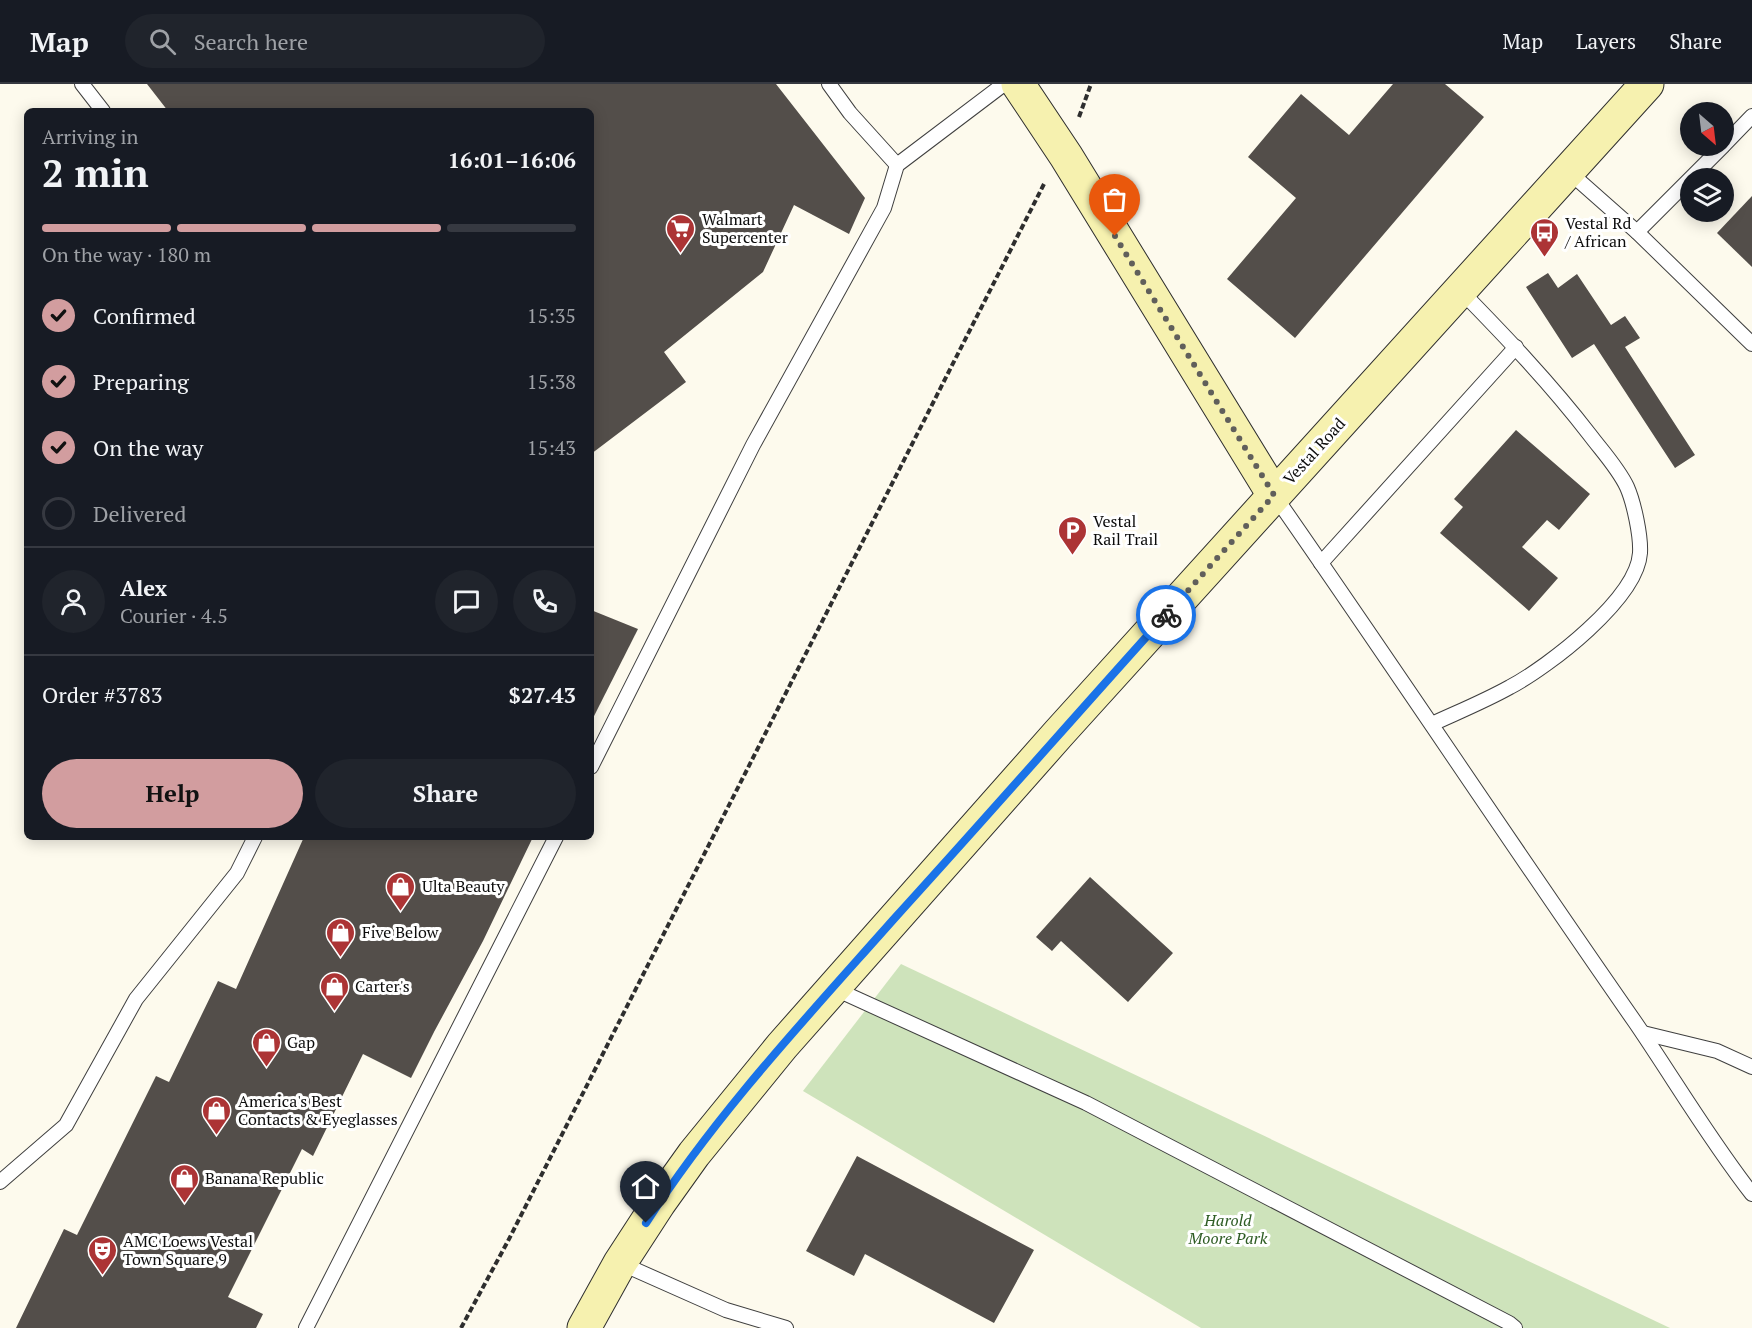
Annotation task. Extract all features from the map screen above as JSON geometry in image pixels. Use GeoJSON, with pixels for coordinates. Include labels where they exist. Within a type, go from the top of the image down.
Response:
{"type":"FeatureCollection","features":[{"type":"Feature","properties":{"kind":"street"},"geometry":{"type":"LineString","coordinates":[[1018,84],[1062,150],[1274,495]]}},
{"type":"Feature","properties":{"kind":"street","name":"Vestal Road"},"geometry":{"type":"LineString","coordinates":[[584,1328],[620,1263],[694,1154],[832,988],[1459,289],[1647,84]]}},
{"type":"Feature","properties":{"kind":"lane"},"geometry":{"type":"LineString","coordinates":[[82,84],[101,108]]}},
{"type":"Feature","properties":{"kind":"lane"},"geometry":{"type":"LineString","coordinates":[[829,84],[850,113],[897,165]]}},
{"type":"Feature","properties":{"kind":"lane"},"geometry":{"type":"LineString","coordinates":[[594,761],[753,445],[884,208],[897,165],[1004,84]]}},
{"type":"Feature","properties":{"kind":"lane"},"geometry":{"type":"LineString","coordinates":[[1734,134],[1752,116]]}},
{"type":"Feature","properties":{"kind":"lane"},"geometry":{"type":"LineString","coordinates":[[1637,232],[1712,156]]}},
{"type":"Feature","properties":{"kind":"lane"},"geometry":{"type":"LineString","coordinates":[[1567,170],[1637,232],[1752,344]]}},
{"type":"Feature","properties":{"kind":"lane"},"geometry":{"type":"LineString","coordinates":[[1432,724],[1510,687],[1545,665],[1582,636],[1622,594],[1634,573],[1640,554],[1637,525],[1627,487],[1612,464],[1565,402],[1516,347],[1459,289]]}},
{"type":"Feature","properties":{"kind":"lane"},"geometry":{"type":"LineString","coordinates":[[1321,563],[1516,347]]}},
{"type":"Feature","properties":{"kind":"lane"},"geometry":{"type":"LineString","coordinates":[[1274,495],[1432,724],[1509,841],[1643,1033],[1732,1168],[1752,1194]]}},
{"type":"Feature","properties":{"kind":"lane"},"geometry":{"type":"LineString","coordinates":[[0,1182],[66,1125],[136,999],[237,873],[254,840]]}},
{"type":"Feature","properties":{"kind":"lane"},"geometry":{"type":"LineString","coordinates":[[306,1328],[554,840]]}},
{"type":"Feature","properties":{"kind":"lane"},"geometry":{"type":"LineString","coordinates":[[832,988],[1086,1103],[1515,1328]]}},
{"type":"Feature","properties":{"kind":"lane"},"geometry":{"type":"LineString","coordinates":[[1643,1033],[1717,1051],[1752,1067]]}},
{"type":"Feature","properties":{"kind":"lane"},"geometry":{"type":"LineString","coordinates":[[620,1263],[726,1310],[786,1328]]}},
{"type":"Feature","properties":{"kind":"path"},"geometry":{"type":"LineString","coordinates":[[461,1328],[508,1241],[1062,150],[1091,84]]}},
{"type":"Feature","properties":{"kind":"green space","name":"Harold Moore Park"},"geometry":{"type":"Polygon","coordinates":[[[901,964],[1670,1328],[1201,1328],[803,1091],[901,964]]]}},
{"type":"Feature","properties":{"kind":"building","name":"Walmart Supercenter"},"geometry":{"type":"Polygon","coordinates":[[[147,84],[776,84],[865,198],[849,234],[794,205],[763,272],[664,352],[686,382],[594,452],[594,108],[166,108],[147,84]]]}},
{"type":"Feature","properties":{"kind":"building"},"geometry":{"type":"Polygon","coordinates":[[[1393,84],[1445,84],[1484,117],[1295,338],[1227,279],[1296,198],[1248,157],[1301,94],[1349,135],[1393,84]]]}},
{"type":"Feature","properties":{"kind":"building"},"geometry":{"type":"Polygon","coordinates":[[[1752,196],[1752,267],[1717,233],[1727,222],[1734,222],[1734,215],[1752,196]]]}},
{"type":"Feature","properties":{"kind":"building"},"geometry":{"type":"Polygon","coordinates":[[[1548,273],[1558,288],[1577,274],[1611,325],[1625,316],[1640,338],[1625,347],[1695,455],[1675,468],[1594,344],[1572,358],[1526,287],[1548,273]]]}},
{"type":"Feature","properties":{"kind":"building"},"geometry":{"type":"Polygon","coordinates":[[[1516,430],[1590,494],[1559,530],[1547,520],[1522,547],[1558,578],[1529,611],[1440,533],[1463,507],[1454,499],[1516,430]]]}},
{"type":"Feature","properties":{"kind":"building"},"geometry":{"type":"Polygon","coordinates":[[[594,611],[638,629],[594,716],[594,611]]]}},
{"type":"Feature","properties":{"kind":"building"},"geometry":{"type":"Polygon","coordinates":[[[303,840],[532,840],[483,941],[411,1078],[363,1054],[313,1156],[302,1149],[228,1297],[263,1314],[256,1328],[16,1328],[64,1229],[77,1235],[156,1076],[169,1082],[218,981],[236,989],[303,840]]]}},
{"type":"Feature","properties":{"kind":"building"},"geometry":{"type":"Polygon","coordinates":[[[1090,877],[1173,953],[1128,1002],[1061,941],[1052,951],[1036,937],[1090,877]]]}},
{"type":"Feature","properties":{"kind":"building"},"geometry":{"type":"Polygon","coordinates":[[[857,1156],[1034,1250],[994,1323],[865,1254],[854,1276],[806,1251],[857,1156]]]}},
{"type":"Feature","properties":{"kind":"way so far"},"geometry":{"type":"LineString","coordinates":[[1115,236],[1274,495],[1166,615]]}},
{"type":"Feature","properties":{"kind":"place","name":"Walmart Supercenter"},"geometry":{"type":"Point","coordinates":[681,254]}},
{"type":"Feature","properties":{"kind":"place","name":"Vestal Rd / African"},"geometry":{"type":"Point","coordinates":[1544,258]}},
{"type":"Feature","properties":{"kind":"place","name":"Vestal Rail Trail"},"geometry":{"type":"Point","coordinates":[1072,556]}},
{"type":"Feature","properties":{"kind":"place","name":"Ulta Beauty"},"geometry":{"type":"Point","coordinates":[401,912]}},
{"type":"Feature","properties":{"kind":"place","name":"Five Below"},"geometry":{"type":"Point","coordinates":[341,958]}},
{"type":"Feature","properties":{"kind":"place","name":"Carter's"},"geometry":{"type":"Point","coordinates":[334,1012]}},
{"type":"Feature","properties":{"kind":"place","name":"Gap"},"geometry":{"type":"Point","coordinates":[266,1068]}},
{"type":"Feature","properties":{"kind":"place","name":"America's Best Contacts & Eyeglasses"},"geometry":{"type":"Point","coordinates":[217,1136]}},
{"type":"Feature","properties":{"kind":"place","name":"Banana Republic"},"geometry":{"type":"Point","coordinates":[184,1204]}},
{"type":"Feature","properties":{"kind":"place","name":"AMC Loews Vestal Town Square 9"},"geometry":{"type":"Point","coordinates":[102,1276]}},
{"type":"Feature","properties":{"kind":"route"},"geometry":{"type":"LineString","coordinates":[[646,1223],[694,1154],[782,1046],[1166,615]]}}]}
